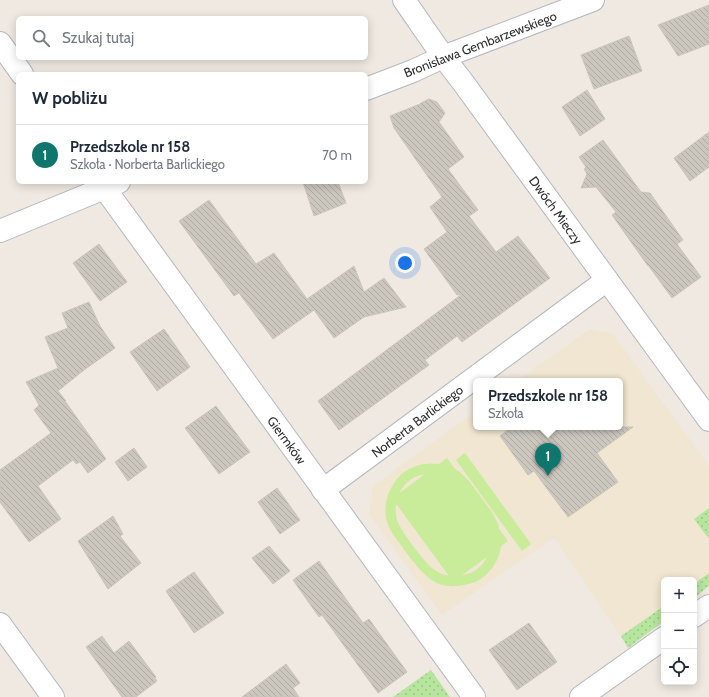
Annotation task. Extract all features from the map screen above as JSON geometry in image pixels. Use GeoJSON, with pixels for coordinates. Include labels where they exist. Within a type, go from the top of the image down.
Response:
{"type":"FeatureCollection","features":[{"type":"Feature","properties":{"kind":"street","name":"Dwóch Mieczy"},"geometry":{"type":"LineString","coordinates":[[404,0],[709,420]]}},
{"type":"Feature","properties":{"kind":"street","name":"Bronisława Gembarzewskiego"},"geometry":{"type":"LineString","coordinates":[[368,88],[444,57],[593,0]]}},
{"type":"Feature","properties":{"kind":"street"},"geometry":{"type":"LineString","coordinates":[[0,43],[21,72]]}},
{"type":"Feature","properties":{"kind":"street"},"geometry":{"type":"LineString","coordinates":[[0,231],[108,184]]}},
{"type":"Feature","properties":{"kind":"street","name":"Giermków"},"geometry":{"type":"LineString","coordinates":[[108,184],[323,490],[474,697]]}},
{"type":"Feature","properties":{"kind":"street","name":"Norberta Barlickiego"},"geometry":{"type":"LineString","coordinates":[[474,378],[607,280]]}},
{"type":"Feature","properties":{"kind":"street","name":"Norberta Barlickiego"},"geometry":{"type":"LineString","coordinates":[[323,490],[473,379]]}},
{"type":"Feature","properties":{"kind":"street"},"geometry":{"type":"LineString","coordinates":[[697,614],[709,606]]}},
{"type":"Feature","properties":{"kind":"street"},"geometry":{"type":"LineString","coordinates":[[0,624],[53,697]]}},
{"type":"Feature","properties":{"kind":"street"},"geometry":{"type":"LineString","coordinates":[[581,697],[661,640]]}},
{"type":"Feature","properties":{"kind":"shaded area"},"geometry":{"type":"Polygon","coordinates":[[[590,329],[613,334],[709,466],[709,508],[694,519],[709,539],[709,573],[697,582],[697,577],[661,577],[661,608],[621,636],[554,538],[442,615],[369,514],[373,486],[473,413],[473,430],[623,430],[623,378],[521,378],[590,329]]]}},
{"type":"Feature","properties":{"kind":"green space"},"geometry":{"type":"Polygon","coordinates":[[[465,453],[531,544],[522,551],[456,460],[465,453]]]}},
{"type":"Feature","properties":{"kind":"green space"},"geometry":{"type":"Polygon","coordinates":[[[447,458],[455,469],[469,481],[492,512],[499,529],[508,541],[501,546],[496,562],[489,572],[480,580],[466,585],[444,585],[439,584],[430,578],[408,555],[391,531],[386,520],[386,504],[390,490],[399,477],[404,472],[416,466],[430,463],[439,464],[447,458]],[[425,474],[410,480],[400,492],[401,492],[425,474]],[[397,505],[396,512],[399,525],[414,547],[431,567],[440,573],[449,576],[397,505]],[[487,557],[462,575],[477,569],[483,564],[487,557]]]}},
{"type":"Feature","properties":{"kind":"green space"},"geometry":{"type":"Polygon","coordinates":[[[709,508],[709,539],[694,519],[709,508]]]}},
{"type":"Feature","properties":{"kind":"green space"},"geometry":{"type":"Polygon","coordinates":[[[709,573],[709,586],[697,596],[697,582],[709,573]]]}},
{"type":"Feature","properties":{"kind":"green space"},"geometry":{"type":"Polygon","coordinates":[[[661,608],[661,623],[628,648],[621,636],[661,608]]]}},
{"type":"Feature","properties":{"kind":"green space"},"geometry":{"type":"Polygon","coordinates":[[[431,670],[450,697],[393,697],[431,670]]]}},
{"type":"Feature","properties":{"kind":"building"},"geometry":{"type":"Polygon","coordinates":[[[709,5],[709,44],[678,56],[658,25],[709,5]]]}},
{"type":"Feature","properties":{"kind":"building"},"geometry":{"type":"Polygon","coordinates":[[[629,36],[642,71],[594,89],[581,55],[629,36]]]}},
{"type":"Feature","properties":{"kind":"building"},"geometry":{"type":"Polygon","coordinates":[[[587,90],[605,119],[580,136],[562,107],[587,90]]]}},
{"type":"Feature","properties":{"kind":"building"},"geometry":{"type":"Polygon","coordinates":[[[429,99],[437,102],[445,113],[439,122],[464,157],[448,169],[478,210],[469,216],[496,252],[518,236],[550,278],[462,342],[457,336],[425,360],[429,365],[339,430],[318,401],[462,294],[457,295],[424,249],[447,232],[430,207],[442,197],[394,128],[390,116],[429,99]]]}},
{"type":"Feature","properties":{"kind":"building"},"geometry":{"type":"Polygon","coordinates":[[[709,132],[709,167],[690,181],[674,158],[709,132]]]}},
{"type":"Feature","properties":{"kind":"building"},"geometry":{"type":"Polygon","coordinates":[[[603,140],[641,192],[650,193],[683,240],[677,244],[701,277],[672,298],[612,215],[616,212],[596,187],[581,188],[587,174],[584,169],[586,167],[579,157],[603,140]]]}},
{"type":"Feature","properties":{"kind":"building"},"geometry":{"type":"Polygon","coordinates":[[[304,184],[339,184],[346,203],[314,216],[304,184]]]}},
{"type":"Feature","properties":{"kind":"building"},"geometry":{"type":"Polygon","coordinates":[[[209,200],[256,264],[274,253],[307,299],[354,266],[364,292],[384,278],[406,307],[364,317],[334,338],[314,310],[273,339],[239,293],[234,296],[179,221],[209,200]]]}},
{"type":"Feature","properties":{"kind":"building"},"geometry":{"type":"Polygon","coordinates":[[[99,244],[127,282],[100,301],[73,263],[99,244]]]}},
{"type":"Feature","properties":{"kind":"building"},"geometry":{"type":"Polygon","coordinates":[[[89,302],[100,326],[115,348],[58,391],[106,459],[88,473],[80,462],[76,464],[73,460],[38,486],[61,519],[29,542],[0,502],[0,470],[51,433],[34,410],[39,405],[26,382],[58,368],[45,337],[68,328],[62,313],[89,302]]]}},
{"type":"Feature","properties":{"kind":"building"},"geometry":{"type":"Polygon","coordinates":[[[164,329],[190,367],[157,391],[130,352],[164,329]]]}},
{"type":"Feature","properties":{"kind":"building"},"geometry":{"type":"Polygon","coordinates":[[[216,406],[250,452],[219,474],[185,428],[216,406]]]}},
{"type":"Feature","properties":{"kind":"building"},"geometry":{"type":"Polygon","coordinates":[[[623,427],[633,427],[597,453],[618,482],[568,517],[534,471],[528,475],[500,436],[508,430],[623,430],[623,427]]]}},
{"type":"Feature","properties":{"kind":"building"},"geometry":{"type":"Polygon","coordinates":[[[134,448],[147,467],[128,481],[115,462],[134,448]]]}},
{"type":"Feature","properties":{"kind":"building"},"geometry":{"type":"Polygon","coordinates":[[[277,488],[300,520],[280,534],[258,502],[277,488]]]}},
{"type":"Feature","properties":{"kind":"building"},"geometry":{"type":"Polygon","coordinates":[[[113,516],[123,534],[120,536],[141,563],[108,589],[78,541],[113,516]]]}},
{"type":"Feature","properties":{"kind":"building"},"geometry":{"type":"Polygon","coordinates":[[[269,546],[290,571],[273,584],[252,558],[269,546]]]}},
{"type":"Feature","properties":{"kind":"building"},"geometry":{"type":"Polygon","coordinates":[[[319,561],[363,623],[369,619],[407,672],[378,693],[322,615],[319,617],[293,580],[319,561]]]}},
{"type":"Feature","properties":{"kind":"building"},"geometry":{"type":"Polygon","coordinates":[[[194,572],[224,613],[194,633],[166,591],[194,572]]]}},
{"type":"Feature","properties":{"kind":"building"},"geometry":{"type":"Polygon","coordinates":[[[529,623],[557,662],[517,690],[489,650],[529,623]]]}},
{"type":"Feature","properties":{"kind":"building"},"geometry":{"type":"Polygon","coordinates":[[[102,636],[114,653],[129,641],[156,677],[155,678],[157,681],[136,697],[122,697],[86,647],[102,636]]]}},
{"type":"Feature","properties":{"kind":"building"},"geometry":{"type":"Polygon","coordinates":[[[286,664],[300,683],[293,688],[299,697],[242,697],[286,664]]]}},
{"type":"Feature","properties":{"kind":"place","name":"Przedszkole nr 158"},"geometry":{"type":"Point","coordinates":[548,476]}}]}
